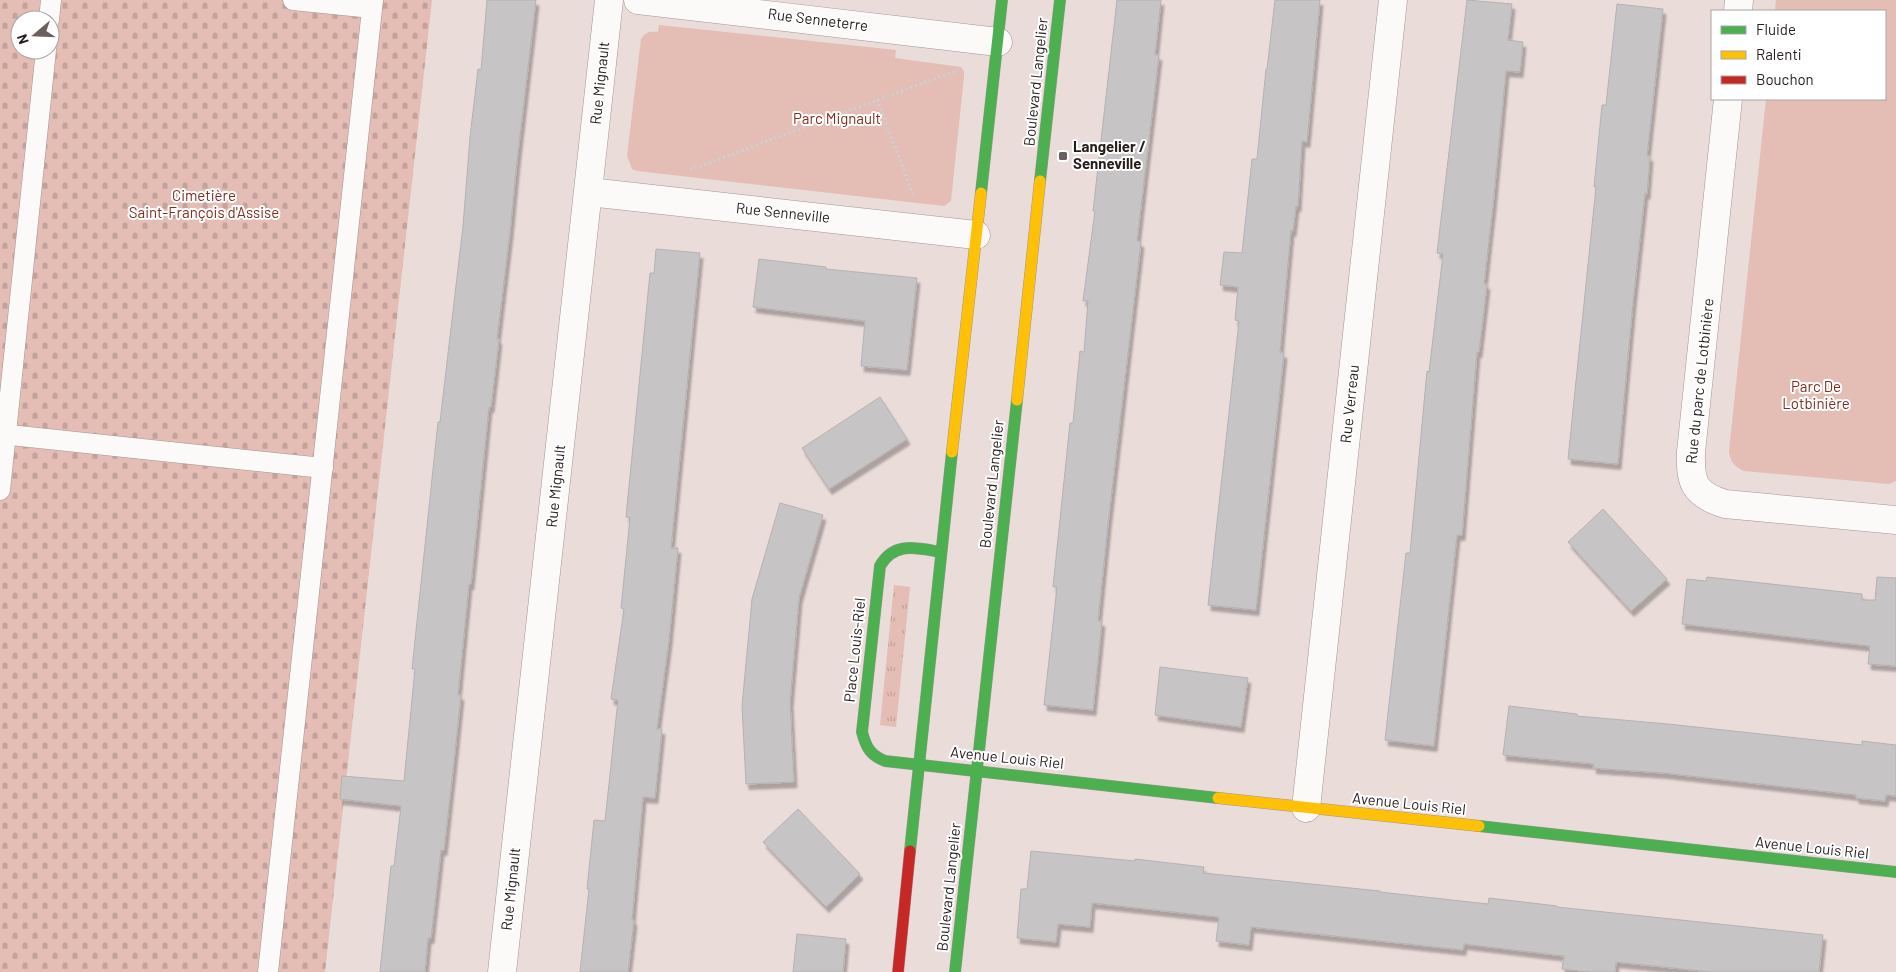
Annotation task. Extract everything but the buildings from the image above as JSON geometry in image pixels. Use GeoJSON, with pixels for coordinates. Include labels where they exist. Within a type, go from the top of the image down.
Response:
{"type":"FeatureCollection","features":[{"type":"Feature","properties":{"kind":"main road"},"geometry":{"type":"LineString","coordinates":[[898,972],[941,552],[1002,0]]}},
{"type":"Feature","properties":{"kind":"main road","name":"Boulevard Langelier"},"geometry":{"type":"LineString","coordinates":[[955,972],[1060,0]]}},
{"type":"Feature","properties":{"kind":"main road","name":"Place Louis-Riel"},"geometry":{"type":"LineString","coordinates":[[920,764],[885,761],[873,756],[866,747],[862,732],[863,716],[880,566],[887,555],[897,550],[910,548],[941,552]]}},
{"type":"Feature","properties":{"kind":"main road","name":"Avenue Louis Riel"},"geometry":{"type":"LineString","coordinates":[[920,764],[1896,872]]}},
{"type":"Feature","properties":{"kind":"street","name":"Rue Mignault"},"geometry":{"type":"LineString","coordinates":[[502,972],[609,0]]}},
{"type":"Feature","properties":{"kind":"street","name":"Rue Senneterre"},"geometry":{"type":"LineString","coordinates":[[638,0],[998,42]]}},
{"type":"Feature","properties":{"kind":"street","name":"Rue Verreau"},"geometry":{"type":"LineString","coordinates":[[1306,808],[1394,0]]}},
{"type":"Feature","properties":{"kind":"street","name":"Rue du parc de Lotbinière"},"geometry":{"type":"LineString","coordinates":[[1728,100],[1691,452],[1691,471],[1697,488],[1709,499],[1725,504],[1896,520]]}},
{"type":"Feature","properties":{"kind":"street","name":"Rue Senneville"},"geometry":{"type":"LineString","coordinates":[[589,192],[976,235]]}},
{"type":"Feature","properties":{"kind":"lane"},"geometry":{"type":"LineString","coordinates":[[268,972],[372,4],[293,0]]}},
{"type":"Feature","properties":{"kind":"lane"},"geometry":{"type":"LineString","coordinates":[[0,490],[2,435],[45,60]]}},
{"type":"Feature","properties":{"kind":"lane"},"geometry":{"type":"LineString","coordinates":[[2,435],[323,468]]}},
{"type":"Feature","properties":{"kind":"path"},"geometry":{"type":"LineString","coordinates":[[687,172],[966,67]]}},
{"type":"Feature","properties":{"kind":"path"},"geometry":{"type":"LineString","coordinates":[[877,100],[914,199]]}},
{"type":"Feature","properties":{"kind":"green space","name":"Cimetière Saint-François d'Assise"},"geometry":{"type":"Polygon","coordinates":[[[0,0],[432,0],[325,972],[0,972],[0,0]]]}},
{"type":"Feature","properties":{"kind":"green space","name":"Parc De Lotbinière"},"geometry":{"type":"Polygon","coordinates":[[[1776,0],[1896,0],[1896,481],[1889,484],[1744,471],[1733,463],[1730,458],[1729,451],[1766,100],[1886,100],[1886,10],[1775,10],[1776,0]]]}},
{"type":"Feature","properties":{"kind":"green space","name":"Parc Mignault"},"geometry":{"type":"Polygon","coordinates":[[[659,25],[896,50],[895,58],[961,67],[964,71],[964,76],[951,201],[944,206],[632,169],[627,156],[641,39],[648,33],[658,32],[659,25]]]}},
{"type":"Feature","properties":{"kind":"green space"},"geometry":{"type":"Polygon","coordinates":[[[894,585],[910,587],[896,727],[880,725],[894,585]]]}},
{"type":"Feature","properties":{"kind":"traffic: fast"},"geometry":{"type":"LineString","coordinates":[[981,193],[1002,0]]}},
{"type":"Feature","properties":{"kind":"traffic: fast"},"geometry":{"type":"LineString","coordinates":[[1040,181],[1060,0]]}},
{"type":"Feature","properties":{"kind":"traffic: fast"},"geometry":{"type":"LineString","coordinates":[[955,972],[1017,400]]}},
{"type":"Feature","properties":{"kind":"traffic: fast"},"geometry":{"type":"LineString","coordinates":[[910,851],[952,452]]}},
{"type":"Feature","properties":{"kind":"traffic: fast"},"geometry":{"type":"LineString","coordinates":[[941,552],[907,548],[892,553],[880,566],[862,732],[865,742],[872,753],[885,761],[1218,798]]}},
{"type":"Feature","properties":{"kind":"traffic: fast"},"geometry":{"type":"LineString","coordinates":[[1479,826],[1896,872]]}},
{"type":"Feature","properties":{"kind":"traffic: slow"},"geometry":{"type":"LineString","coordinates":[[1017,400],[1040,181]]}},
{"type":"Feature","properties":{"kind":"traffic: slow"},"geometry":{"type":"LineString","coordinates":[[952,452],[981,193]]}},
{"type":"Feature","properties":{"kind":"traffic: slow"},"geometry":{"type":"LineString","coordinates":[[1218,798],[1479,826]]}},
{"type":"Feature","properties":{"kind":"traffic: jam"},"geometry":{"type":"LineString","coordinates":[[898,972],[910,851]]}},
{"type":"Feature","properties":{"kind":"place","name":"Langelier / Senneville"},"geometry":{"type":"Point","coordinates":[1063,156]}}]}
